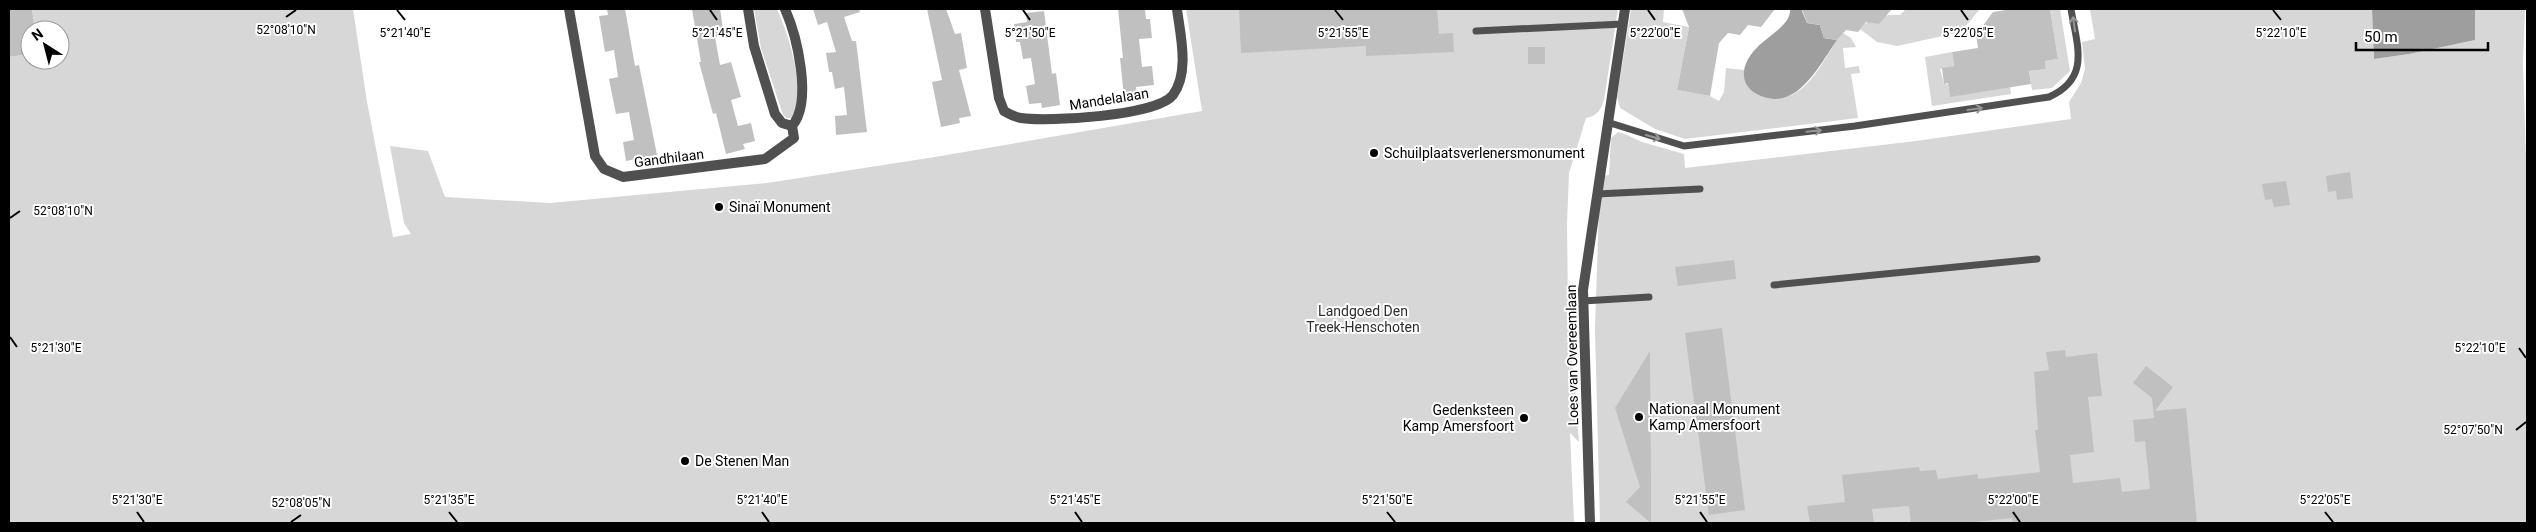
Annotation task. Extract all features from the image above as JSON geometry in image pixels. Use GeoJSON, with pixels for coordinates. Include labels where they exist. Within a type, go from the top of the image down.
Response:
{"type":"FeatureCollection","features":[{"type":"Feature","properties":{"kind":"street","name":"Gandhilaan"},"geometry":{"type":"LineString","coordinates":[[569,9],[595,156],[604,170],[624,177],[765,159],[794,138],[792,126],[798,119],[802,105],[799,56],[785,9]]}},
{"type":"Feature","properties":{"kind":"street"},"geometry":{"type":"LineString","coordinates":[[748,9],[754,46],[775,114],[782,123],[792,126]]}},
{"type":"Feature","properties":{"kind":"street","name":"Mandelalaan"},"geometry":{"type":"LineString","coordinates":[[986,9],[999,98],[1004,111],[1020,118],[1073,120],[1158,105],[1172,96],[1180,81],[1182,56],[1177,9]]}},
{"type":"Feature","properties":{"kind":"street","name":"Loes van Overeemlaan"},"geometry":{"type":"LineString","coordinates":[[1590,523],[1583,301],[1607,122],[1625,9]]}},
{"type":"Feature","properties":{"kind":"lane"},"geometry":{"type":"LineString","coordinates":[[1607,122],[1684,146],[1855,126],[2049,97],[2064,90],[2076,74],[2079,56],[2072,9]]}},
{"type":"Feature","properties":{"kind":"lane"},"geometry":{"type":"LineString","coordinates":[[1476,32],[1623,24]]}},
{"type":"Feature","properties":{"kind":"lane"},"geometry":{"type":"LineString","coordinates":[[1597,194],[1700,189]]}},
{"type":"Feature","properties":{"kind":"lane"},"geometry":{"type":"LineString","coordinates":[[1774,285],[2037,259]]}},
{"type":"Feature","properties":{"kind":"lane"},"geometry":{"type":"LineString","coordinates":[[1583,301],[1649,297]]}},
{"type":"Feature","properties":{"kind":"green space","name":"Landgoed Den Treek-Henschoten"},"geometry":{"type":"Polygon","coordinates":[[[32,9],[353,9],[367,102],[393,237],[411,234],[404,223],[390,146],[428,151],[445,197],[550,203],[767,183],[935,157],[1202,111],[1186,9],[1618,9],[1604,100],[1598,112],[1586,118],[1569,173],[1567,224],[1568,308],[1579,442],[1570,433],[1574,523],[9,523],[9,57],[20,55],[20,70],[70,70],[70,20],[34,20],[32,9]]]}},
{"type":"Feature","properties":{"kind":"green space"},"geometry":{"type":"Polygon","coordinates":[[[754,9],[777,9],[785,29],[794,60],[797,81],[798,98],[793,118],[787,118],[783,115],[761,48],[754,9]]]}},
{"type":"Feature","properties":{"kind":"green space"},"geometry":{"type":"Polygon","coordinates":[[[1631,9],[1664,9],[1663,22],[1689,27],[1677,90],[1710,96],[1719,101],[1724,92],[1726,68],[1744,70],[1749,85],[1760,95],[1774,98],[1787,97],[1797,92],[1815,74],[1843,33],[1851,38],[1856,47],[1843,48],[1845,68],[1859,66],[1860,73],[1851,74],[1858,118],[1685,139],[1655,129],[1620,108],[1617,97],[1631,9]]]}},
{"type":"Feature","properties":{"kind":"green space"},"geometry":{"type":"Polygon","coordinates":[[[1906,9],[1980,9],[1961,32],[1897,46],[1877,42],[1860,29],[1873,19],[1889,15],[1900,15],[1906,9]]]}},
{"type":"Feature","properties":{"kind":"green space"},"geometry":{"type":"Polygon","coordinates":[[[2050,9],[2060,9],[2070,71],[2052,88],[2032,90],[2029,71],[2046,69],[2045,61],[2058,59],[2050,9]]]}},
{"type":"Feature","properties":{"kind":"green space"},"geometry":{"type":"Polygon","coordinates":[[[2090,9],[2372,9],[2374,59],[2409,54],[2475,40],[2475,9],[2525,9],[2523,63],[2527,192],[2527,523],[1600,523],[1595,330],[1600,176],[1609,175],[1611,138],[1618,132],[1642,142],[1684,154],[1685,168],[1916,141],[2071,119],[2069,102],[2081,83],[2085,69],[2082,42],[2095,39],[2090,9]]]}},
{"type":"Feature","properties":{"kind":"green space"},"geometry":{"type":"Polygon","coordinates":[[[1952,52],[1954,66],[1940,69],[1944,84],[1948,84],[1950,96],[2010,87],[2011,94],[1932,106],[1925,57],[1952,52]]]}},
{"type":"Feature","properties":{"kind":"shaded area"},"geometry":{"type":"Polygon","coordinates":[[[1790,9],[1804,9],[1802,11],[1807,23],[1820,25],[1824,38],[1837,40],[1822,63],[1804,85],[1794,93],[1782,98],[1769,98],[1750,89],[1745,81],[1744,71],[1747,60],[1761,44],[1784,24],[1789,17],[1790,9]]]}},
{"type":"Feature","properties":{"kind":"shaded area"},"geometry":{"type":"Polygon","coordinates":[[[2372,9],[2475,9],[2475,40],[2409,54],[2374,59],[2372,9]]]}},
{"type":"Feature","properties":{"kind":"building"},"geometry":{"type":"Polygon","coordinates":[[[9,9],[32,9],[34,20],[20,20],[20,55],[9,57],[9,9]]]}},
{"type":"Feature","properties":{"kind":"building"},"geometry":{"type":"Polygon","coordinates":[[[607,9],[625,9],[635,66],[639,65],[657,155],[626,161],[623,142],[634,140],[629,112],[616,114],[609,79],[618,77],[614,50],[605,52],[599,16],[608,15],[607,9]]]}},
{"type":"Feature","properties":{"kind":"building"},"geometry":{"type":"Polygon","coordinates":[[[692,9],[720,9],[724,35],[715,37],[720,65],[731,62],[741,97],[731,100],[738,126],[751,123],[755,141],[743,144],[745,149],[726,154],[716,113],[713,114],[699,62],[701,62],[692,9]]]}},
{"type":"Feature","properties":{"kind":"building"},"geometry":{"type":"Polygon","coordinates":[[[813,9],[859,9],[860,12],[844,17],[852,41],[856,41],[867,132],[836,135],[835,116],[847,115],[844,87],[835,89],[832,72],[829,72],[826,53],[836,52],[827,22],[818,25],[813,9]]]}},
{"type":"Feature","properties":{"kind":"building"},"geometry":{"type":"Polygon","coordinates":[[[927,9],[946,9],[955,34],[961,33],[967,68],[959,70],[971,116],[959,118],[960,123],[941,127],[932,82],[942,80],[927,9]]]}},
{"type":"Feature","properties":{"kind":"building"},"geometry":{"type":"Polygon","coordinates":[[[1118,9],[1145,9],[1146,19],[1150,19],[1152,38],[1139,39],[1142,67],[1152,66],[1154,85],[1136,87],[1137,95],[1124,97],[1120,58],[1123,58],[1118,9]]]}},
{"type":"Feature","properties":{"kind":"building"},"geometry":{"type":"Polygon","coordinates":[[[1239,9],[1437,9],[1439,34],[1453,33],[1454,52],[1366,56],[1366,46],[1241,53],[1239,9]]]}},
{"type":"Feature","properties":{"kind":"building"},"geometry":{"type":"Polygon","coordinates":[[[1682,9],[1775,9],[1761,27],[1748,25],[1740,35],[1728,33],[1719,43],[1710,96],[1677,90],[1689,27],[1682,9]]]}},
{"type":"Feature","properties":{"kind":"building"},"geometry":{"type":"Polygon","coordinates":[[[1802,9],[1892,9],[1879,24],[1866,22],[1858,32],[1846,30],[1837,40],[1824,38],[1820,25],[1807,23],[1802,9]]]}},
{"type":"Feature","properties":{"kind":"building"},"geometry":{"type":"Polygon","coordinates":[[[2012,9],[2050,9],[2058,59],[2045,61],[2046,69],[2029,71],[2031,84],[1950,97],[1948,83],[1944,84],[1942,68],[1954,66],[1952,52],[1978,48],[1976,35],[1993,12],[2012,9]]]}},
{"type":"Feature","properties":{"kind":"building"},"geometry":{"type":"Polygon","coordinates":[[[1044,11],[1052,74],[1056,73],[1060,105],[1042,108],[1041,103],[1029,104],[1026,86],[1035,84],[1031,58],[1023,59],[1020,42],[1016,42],[1014,24],[1027,22],[1026,13],[1044,11]]]}},
{"type":"Feature","properties":{"kind":"building"},"geometry":{"type":"Polygon","coordinates":[[[1528,47],[1545,47],[1545,64],[1528,64],[1528,47]]]}},
{"type":"Feature","properties":{"kind":"building"},"geometry":{"type":"Polygon","coordinates":[[[2350,172],[2353,198],[2337,200],[2336,191],[2328,192],[2326,176],[2350,172]]]}},
{"type":"Feature","properties":{"kind":"building"},"geometry":{"type":"Polygon","coordinates":[[[2286,181],[2290,205],[2274,207],[2272,199],[2265,200],[2262,184],[2286,181]]]}},
{"type":"Feature","properties":{"kind":"building"},"geometry":{"type":"Polygon","coordinates":[[[1734,260],[1736,279],[1678,286],[1675,267],[1734,260]]]}},
{"type":"Feature","properties":{"kind":"building"},"geometry":{"type":"Polygon","coordinates":[[[1722,328],[1745,510],[1709,515],[1685,333],[1722,328]]]}},
{"type":"Feature","properties":{"kind":"building"},"geometry":{"type":"Polygon","coordinates":[[[2065,350],[2066,357],[2097,353],[2102,396],[2088,397],[2094,452],[2070,455],[2073,483],[2120,478],[2122,492],[2150,489],[2145,441],[2135,442],[2133,420],[2154,418],[2152,398],[2133,383],[2146,366],[2173,387],[2155,411],[2186,408],[2197,523],[2013,523],[2012,518],[1965,523],[1911,523],[1909,506],[1872,509],[1874,523],[1810,523],[1807,506],[1845,502],[1842,475],[1919,467],[1920,471],[1936,470],[1938,479],[1978,474],[1978,479],[2040,472],[2035,430],[2038,430],[2034,372],[2049,370],[2046,352],[2065,350]]]}},
{"type":"Feature","properties":{"kind":"building"},"geometry":{"type":"Polygon","coordinates":[[[1650,351],[1651,523],[1626,502],[1640,487],[1615,408],[1650,351]]]}},
{"type":"Feature","properties":{"kind":"place","name":"Schuilplaatsverlenersmonument"},"geometry":{"type":"Point","coordinates":[1374,153]}},
{"type":"Feature","properties":{"kind":"place","name":"Sinaï Monument"},"geometry":{"type":"Point","coordinates":[719,207]}},
{"type":"Feature","properties":{"kind":"place","name":"Nationaal Monument Kamp Amersfoort"},"geometry":{"type":"Point","coordinates":[1639,417]}},
{"type":"Feature","properties":{"kind":"place","name":"Gedenksteen Kamp Amersfoort"},"geometry":{"type":"Point","coordinates":[1524,418]}},
{"type":"Feature","properties":{"kind":"place","name":"De Stenen Man"},"geometry":{"type":"Point","coordinates":[685,461]}}]}
